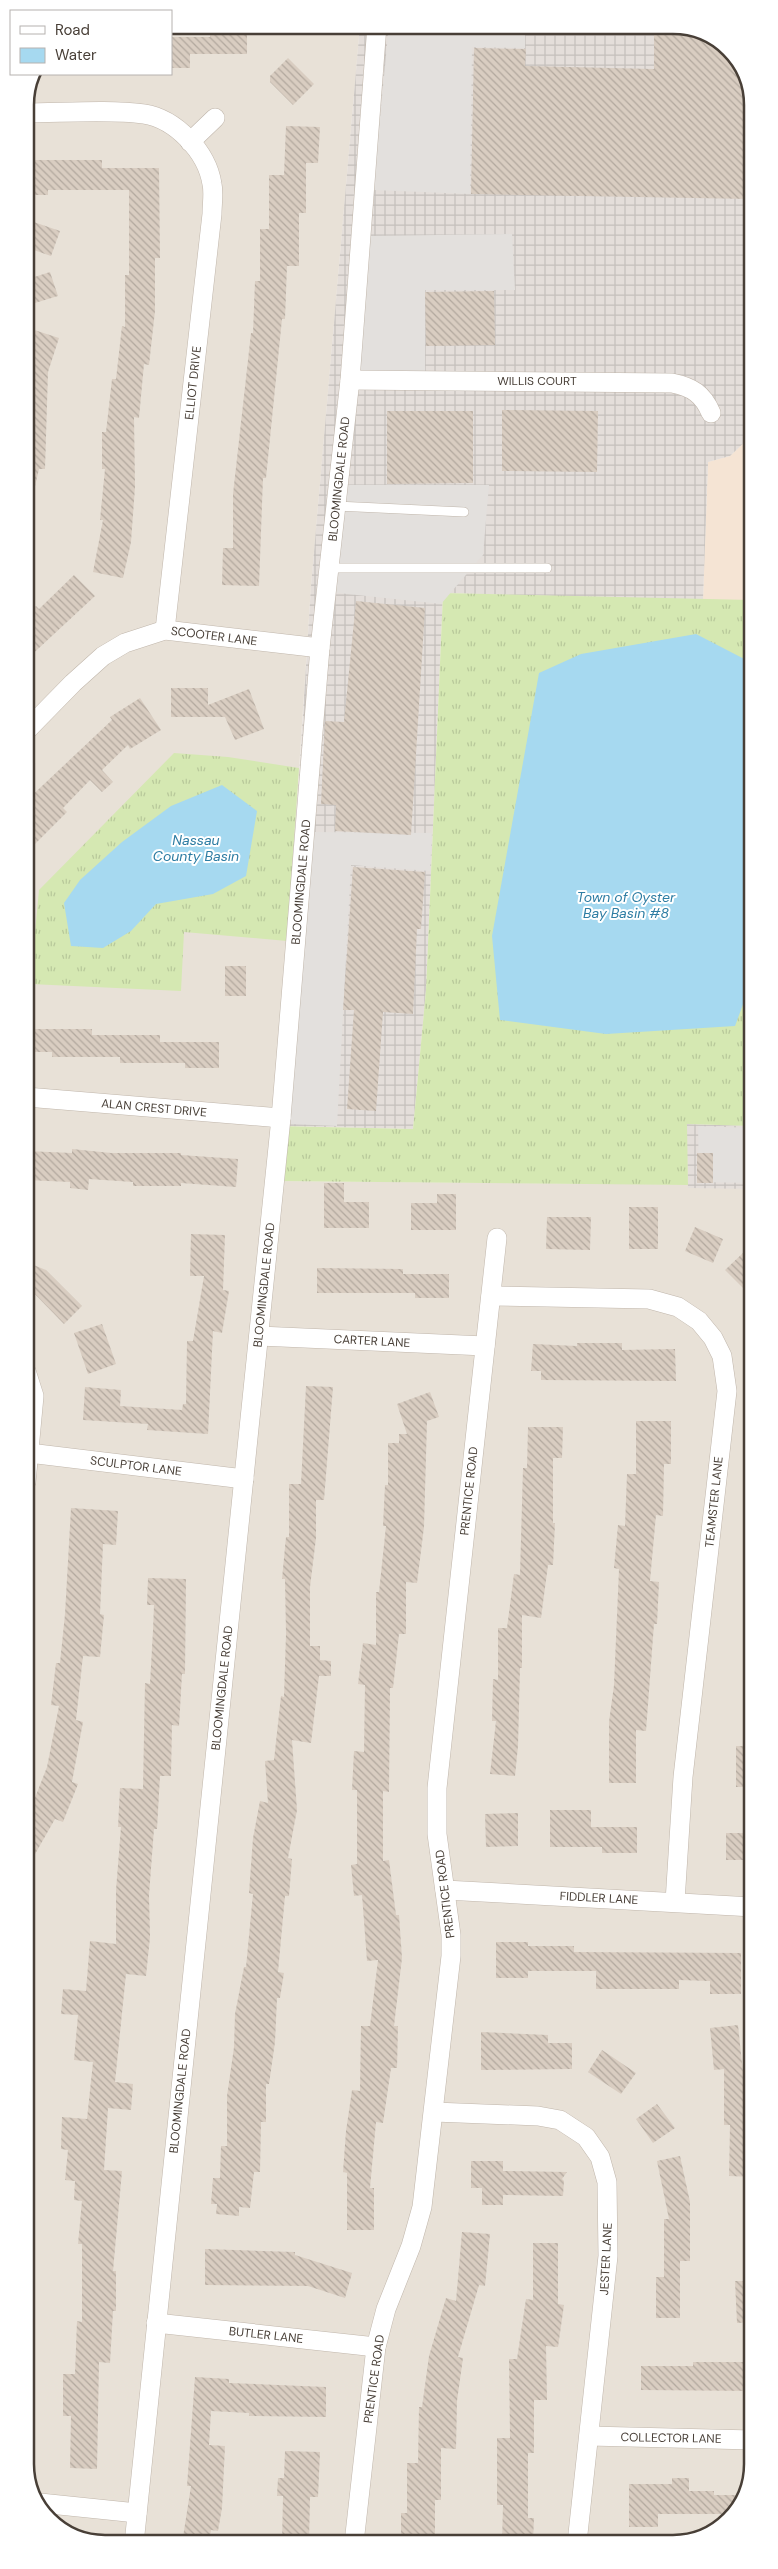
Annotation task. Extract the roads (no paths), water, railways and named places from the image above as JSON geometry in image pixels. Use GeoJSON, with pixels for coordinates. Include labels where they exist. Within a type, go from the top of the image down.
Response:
{"type":"FeatureCollection","features":[{"type":"Feature","properties":{"kind":"street","name":"BLOOMINGDALE ROAD"},"geometry":{"type":"LineString","coordinates":[[135,2535],[281,1118],[320,648],[350,380],[376,34]]}},
{"type":"Feature","properties":{"kind":"street","name":"ELLIOT DRIVE"},"geometry":{"type":"LineString","coordinates":[[34,112],[144,114],[174,127],[190,142],[209,170],[213,186],[212,214],[165,630]]}},
{"type":"Feature","properties":{"kind":"street"},"geometry":{"type":"LineString","coordinates":[[190,142],[215,118]]}},
{"type":"Feature","properties":{"kind":"street","name":"WILLIS COURT"},"geometry":{"type":"LineString","coordinates":[[350,380],[672,383],[694,390],[703,398],[711,413]]}},
{"type":"Feature","properties":{"kind":"street","name":"SCOOTER LANE"},"geometry":{"type":"LineString","coordinates":[[34,717],[103,656],[125,643],[165,630],[320,648]]}},
{"type":"Feature","properties":{"kind":"street","name":"ALAN CREST DRIVE"},"geometry":{"type":"LineString","coordinates":[[34,1098],[281,1118]]}},
{"type":"Feature","properties":{"kind":"street","name":"PRENTICE ROAD"},"geometry":{"type":"LineString","coordinates":[[355,2535],[376,2348],[386,2309],[411,2246],[422,2208],[434,2112],[451,1956],[451,1935],[437,1834],[437,1788],[497,1238]]}},
{"type":"Feature","properties":{"kind":"street","name":"TEAMSTER LANE"},"geometry":{"type":"LineString","coordinates":[[491,1296],[649,1299],[678,1307],[699,1321],[713,1338],[722,1356],[727,1391],[683,1777],[675,1902]]}},
{"type":"Feature","properties":{"kind":"street","name":"CARTER LANE"},"geometry":{"type":"LineString","coordinates":[[259,1336],[485,1346]]}},
{"type":"Feature","properties":{"kind":"street","name":"SCULPTOR LANE"},"geometry":{"type":"LineString","coordinates":[[34,1454],[244,1479]]}},
{"type":"Feature","properties":{"kind":"street","name":"FIDDLER LANE"},"geometry":{"type":"LineString","coordinates":[[445,1890],[744,1906]]}},
{"type":"Feature","properties":{"kind":"street","name":"JESTER LANE"},"geometry":{"type":"LineString","coordinates":[[434,2112],[538,2116],[560,2120],[586,2137],[600,2157],[607,2182],[608,2256],[578,2535]]}},
{"type":"Feature","properties":{"kind":"street","name":"BUTLER LANE"},"geometry":{"type":"LineString","coordinates":[[156,2323],[376,2348]]}},
{"type":"Feature","properties":{"kind":"street","name":"COLLECTOR LANE"},"geometry":{"type":"LineString","coordinates":[[589,2436],[744,2440]]}},
{"type":"Feature","properties":{"kind":"street"},"geometry":{"type":"LineString","coordinates":[[46,2504],[137,2513]]}},
{"type":"Feature","properties":{"kind":"lane"},"geometry":{"type":"LineString","coordinates":[[336,506],[464,512]]}},
{"type":"Feature","properties":{"kind":"lane"},"geometry":{"type":"LineString","coordinates":[[329,568],[546,568]]}},
{"type":"Feature","properties":{"kind":"water","name":"Town of Oyster Bay Basin #8"},"geometry":{"type":"Polygon","coordinates":[[[696,634],[744,659],[744,1002],[735,1026],[606,1034],[500,1020],[492,936],[539,673],[581,654],[696,634]]]}},
{"type":"Feature","properties":{"kind":"water","name":"Nassau County Basin"},"geometry":{"type":"Polygon","coordinates":[[[222,785],[257,811],[246,876],[213,894],[156,904],[131,931],[103,948],[71,946],[64,903],[80,880],[122,842],[171,806],[222,785]]]}}]}
